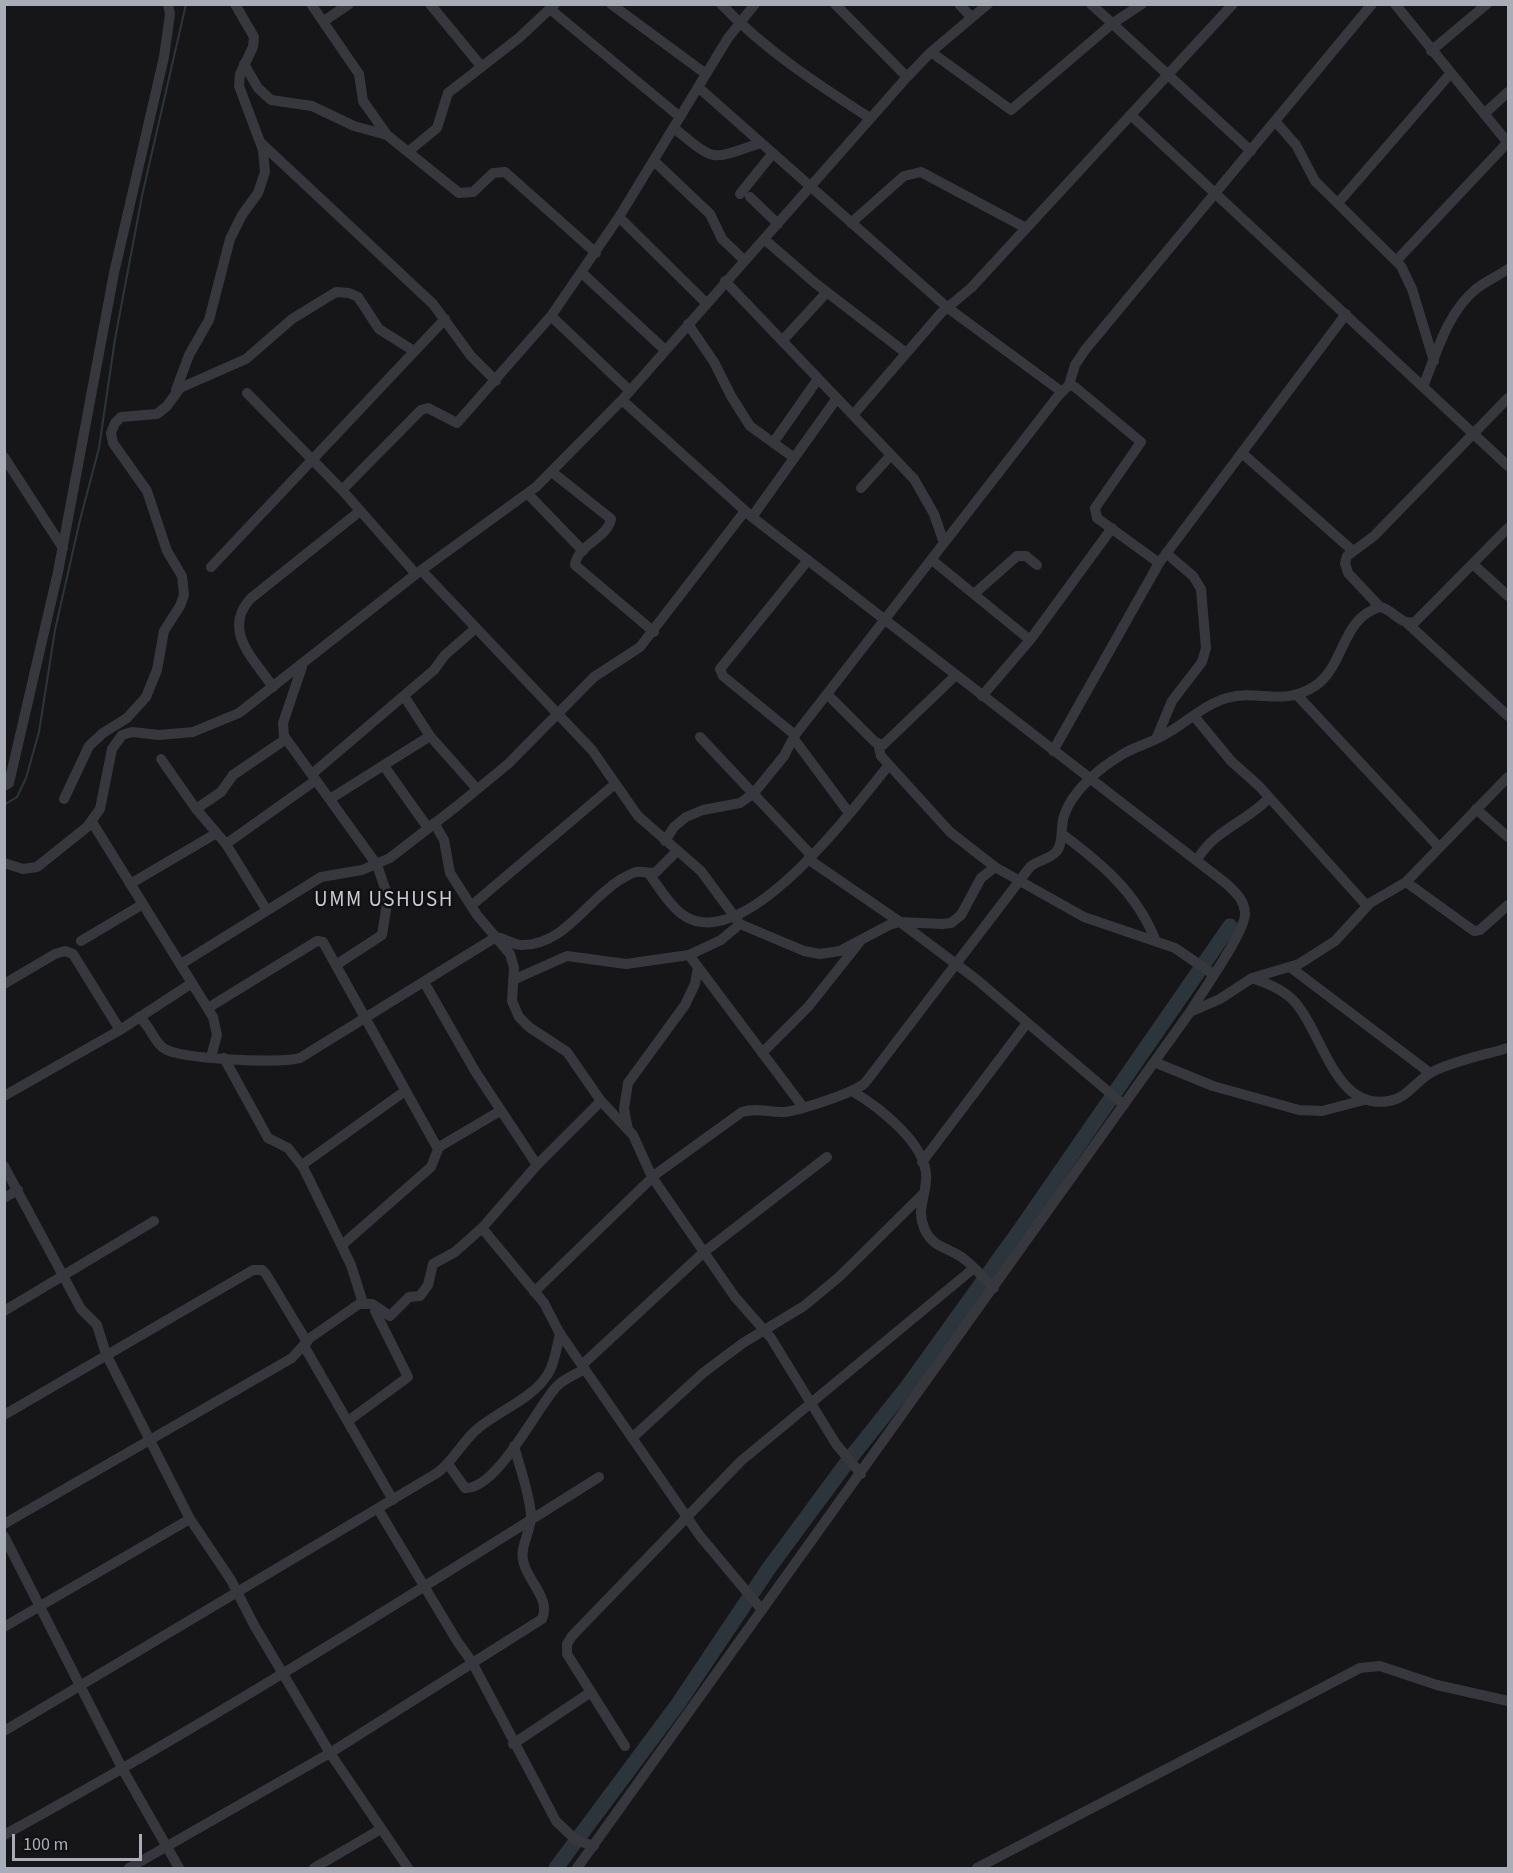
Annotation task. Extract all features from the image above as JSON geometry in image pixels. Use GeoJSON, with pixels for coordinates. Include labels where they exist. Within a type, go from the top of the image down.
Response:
{"type":"FeatureCollection","features":[{"type":"Feature","properties":{"kind":"street"},"geometry":{"type":"LineString","coordinates":[[4,786],[9,783],[63,548],[114,273],[164,57],[170,14],[168,4]]}},
{"type":"Feature","properties":{"kind":"street"},"geometry":{"type":"LineString","coordinates":[[4,863],[23,869],[36,867],[92,822],[102,802],[113,745],[150,688],[160,660],[164,631],[180,606],[184,589],[182,576],[163,540],[147,491],[135,471],[116,448],[111,434],[115,423],[121,417],[150,416],[161,412],[176,390],[189,355],[210,320],[230,239],[263,180],[265,157],[240,92],[240,74],[253,47],[254,37],[235,4]]}},
{"type":"Feature","properties":{"kind":"street"},"geometry":{"type":"LineString","coordinates":[[311,4],[360,74],[363,101],[387,135],[459,193],[472,192],[493,173],[505,172],[596,253]]}},
{"type":"Feature","properties":{"kind":"street"},"geometry":{"type":"LineString","coordinates":[[324,21],[349,4]]}},
{"type":"Feature","properties":{"kind":"street"},"geometry":{"type":"LineString","coordinates":[[430,4],[481,66]]}},
{"type":"Feature","properties":{"kind":"street"},"geometry":{"type":"LineString","coordinates":[[611,4],[650,36],[706,74]]}},
{"type":"Feature","properties":{"kind":"street"},"geometry":{"type":"LineString","coordinates":[[721,4],[739,23],[814,83],[870,118]]}},
{"type":"Feature","properties":{"kind":"street"},"geometry":{"type":"LineString","coordinates":[[342,490],[421,410],[428,408],[457,423],[496,381],[551,316],[596,253],[706,74],[739,23],[755,4]]}},
{"type":"Feature","properties":{"kind":"street"},"geometry":{"type":"LineString","coordinates":[[835,4],[907,77]]}},
{"type":"Feature","properties":{"kind":"street"},"geometry":{"type":"LineString","coordinates":[[959,4],[971,17]]}},
{"type":"Feature","properties":{"kind":"street"},"geometry":{"type":"LineString","coordinates":[[64,799],[89,746],[103,733],[122,729],[171,735],[204,729],[238,713],[302,666],[419,573],[528,494],[621,400],[907,77],[931,52],[988,4]]}},
{"type":"Feature","properties":{"kind":"street"},"geometry":{"type":"LineString","coordinates":[[1091,4],[1251,151]]}},
{"type":"Feature","properties":{"kind":"street"},"geometry":{"type":"LineString","coordinates":[[931,52],[1011,110],[1113,23],[1142,4]]}},
{"type":"Feature","properties":{"kind":"street"},"geometry":{"type":"LineString","coordinates":[[852,415],[906,353],[948,308],[966,294],[1233,4]]}},
{"type":"Feature","properties":{"kind":"street"},"geometry":{"type":"LineString","coordinates":[[665,841],[674,827],[686,817],[703,810],[740,803],[753,794],[784,756],[795,737],[884,619],[1066,389],[1075,365],[1085,350],[1372,4]]}},
{"type":"Feature","properties":{"kind":"street"},"geometry":{"type":"LineString","coordinates":[[1395,4],[1431,51],[1508,142],[1397,260]]}},
{"type":"Feature","properties":{"kind":"street"},"geometry":{"type":"LineString","coordinates":[[1431,51],[1487,4]]}},
{"type":"Feature","properties":{"kind":"street"},"geometry":{"type":"LineString","coordinates":[[409,151],[437,128],[448,93],[520,37],[553,7],[680,117]]}},
{"type":"Feature","properties":{"kind":"street"},"geometry":{"type":"LineString","coordinates":[[244,64],[262,93],[275,102],[312,106],[354,126],[387,135]]}},
{"type":"Feature","properties":{"kind":"street"},"geometry":{"type":"LineString","coordinates":[[1338,203],[1450,74]]}},
{"type":"Feature","properties":{"kind":"street"},"geometry":{"type":"LineString","coordinates":[[698,87],[948,308],[1066,389],[1075,387],[1141,442],[1095,508],[1097,518],[1193,576],[1201,589],[1205,652],[1202,662],[1172,701],[1156,739]]}},
{"type":"Feature","properties":{"kind":"street"},"geometry":{"type":"LineString","coordinates":[[1484,114],[1509,92]]}},
{"type":"Feature","properties":{"kind":"street"},"geometry":{"type":"LineString","coordinates":[[1132,116],[1509,465]]}},
{"type":"Feature","properties":{"kind":"street"},"geometry":{"type":"LineString","coordinates":[[1275,121],[1296,145],[1315,182],[1397,260],[1412,289],[1434,361]]}},
{"type":"Feature","properties":{"kind":"street"},"geometry":{"type":"LineString","coordinates":[[674,128],[705,153],[714,157],[761,143]]}},
{"type":"Feature","properties":{"kind":"street"},"geometry":{"type":"LineString","coordinates":[[261,143],[446,319],[471,356],[496,381]]}},
{"type":"Feature","properties":{"kind":"street"},"geometry":{"type":"LineString","coordinates":[[773,153],[745,195],[778,224]]}},
{"type":"Feature","properties":{"kind":"street"},"geometry":{"type":"LineString","coordinates":[[654,161],[710,214],[722,239],[744,260]]}},
{"type":"Feature","properties":{"kind":"street"},"geometry":{"type":"LineString","coordinates":[[851,223],[904,176],[916,172],[929,174],[1026,228]]}},
{"type":"Feature","properties":{"kind":"street"},"geometry":{"type":"LineString","coordinates":[[619,217],[706,303]]}},
{"type":"Feature","properties":{"kind":"street"},"geometry":{"type":"LineString","coordinates":[[764,239],[906,353]]}},
{"type":"Feature","properties":{"kind":"street"},"geometry":{"type":"LineString","coordinates":[[1423,387],[1448,325],[1463,301],[1478,287],[1509,269]]}},
{"type":"Feature","properties":{"kind":"street"},"geometry":{"type":"LineString","coordinates":[[582,273],[665,350]]}},
{"type":"Feature","properties":{"kind":"street"},"geometry":{"type":"LineString","coordinates":[[725,281],[922,490],[934,514],[944,543]]}},
{"type":"Feature","properties":{"kind":"street"},"geometry":{"type":"LineString","coordinates":[[176,390],[246,359],[303,311],[340,292],[358,297],[379,329],[414,351]]}},
{"type":"Feature","properties":{"kind":"street"},"geometry":{"type":"LineString","coordinates":[[782,341],[828,292]]}},
{"type":"Feature","properties":{"kind":"street"},"geometry":{"type":"LineString","coordinates":[[1053,751],[1162,558],[1346,314]]}},
{"type":"Feature","properties":{"kind":"street"},"geometry":{"type":"LineString","coordinates":[[551,316],[630,390]]}},
{"type":"Feature","properties":{"kind":"street"},"geometry":{"type":"LineString","coordinates":[[211,567],[446,319]]}},
{"type":"Feature","properties":{"kind":"street"},"geometry":{"type":"LineString","coordinates":[[687,324],[714,362],[750,426],[793,457]]}},
{"type":"Feature","properties":{"kind":"street"},"geometry":{"type":"LineString","coordinates":[[773,443],[818,379]]}},
{"type":"Feature","properties":{"kind":"street"},"geometry":{"type":"LineString","coordinates":[[247,393],[592,750],[638,816],[709,881],[737,921]]}},
{"type":"Feature","properties":{"kind":"street"},"geometry":{"type":"LineString","coordinates":[[181,964],[321,877],[377,865],[390,858],[508,764],[594,677],[633,653],[654,632],[749,514],[837,398]]}},
{"type":"Feature","properties":{"kind":"street"},"geometry":{"type":"LineString","coordinates":[[1509,398],[1374,536],[1346,559],[1347,570],[1380,607],[1407,623],[1509,716]]}},
{"type":"Feature","properties":{"kind":"street"},"geometry":{"type":"LineString","coordinates":[[578,1869],[1190,1012],[1239,933],[1246,915],[1239,896],[1197,860],[1089,779],[749,514],[621,400]]}},
{"type":"Feature","properties":{"kind":"street"},"geometry":{"type":"LineString","coordinates":[[1242,453],[1353,551]]}},
{"type":"Feature","properties":{"kind":"street"},"geometry":{"type":"LineString","coordinates":[[861,488],[891,455]]}},
{"type":"Feature","properties":{"kind":"street"},"geometry":{"type":"LineString","coordinates":[[4,457],[63,548]]}},
{"type":"Feature","properties":{"kind":"street"},"geometry":{"type":"LineString","coordinates":[[552,472],[610,516],[609,526],[582,551],[575,565],[654,632]]}},
{"type":"Feature","properties":{"kind":"street"},"geometry":{"type":"LineString","coordinates":[[528,494],[582,551]]}},
{"type":"Feature","properties":{"kind":"street"},"geometry":{"type":"LineString","coordinates":[[273,687],[240,636],[237,622],[240,611],[250,599],[360,511]]}},
{"type":"Feature","properties":{"kind":"street"},"geometry":{"type":"LineString","coordinates":[[982,696],[1030,640],[1112,528]]}},
{"type":"Feature","properties":{"kind":"street"},"geometry":{"type":"LineString","coordinates":[[1407,623],[1415,622],[1509,528]]}},
{"type":"Feature","properties":{"kind":"street"},"geometry":{"type":"LineString","coordinates":[[974,594],[1017,555],[1026,556],[1037,565]]}},
{"type":"Feature","properties":{"kind":"street"},"geometry":{"type":"LineString","coordinates":[[808,560],[720,669],[723,676],[795,737],[849,813]]}},
{"type":"Feature","properties":{"kind":"street"},"geometry":{"type":"LineString","coordinates":[[932,560],[1030,640]]}},
{"type":"Feature","properties":{"kind":"street"},"geometry":{"type":"LineString","coordinates":[[1473,564],[1509,596]]}},
{"type":"Feature","properties":{"kind":"street"},"geometry":{"type":"LineString","coordinates":[[534,1292],[652,1177],[742,1112],[760,1109],[784,1112],[852,1091],[868,1079],[1030,867],[1055,853],[1060,846],[1066,809],[1089,779],[1123,754],[1156,739],[1227,698],[1243,696],[1275,698],[1297,695],[1318,684],[1337,658],[1349,631],[1380,607]]}},
{"type":"Feature","properties":{"kind":"street"},"geometry":{"type":"LineString","coordinates":[[226,844],[314,777],[476,628]]}},
{"type":"Feature","properties":{"kind":"street"},"geometry":{"type":"LineString","coordinates":[[302,666],[283,723],[286,739],[377,865],[388,897],[380,938],[336,966]]}},
{"type":"Feature","properties":{"kind":"street"},"geometry":{"type":"LineString","coordinates":[[879,744],[887,741],[956,675]]}},
{"type":"Feature","properties":{"kind":"street"},"geometry":{"type":"LineString","coordinates":[[827,694],[879,744],[880,754],[950,832],[995,867],[1083,917],[1155,939],[1185,953],[1213,974]]}},
{"type":"Feature","properties":{"kind":"street"},"geometry":{"type":"LineString","coordinates":[[1297,695],[1438,846]]}},
{"type":"Feature","properties":{"kind":"street"},"geometry":{"type":"LineString","coordinates":[[404,696],[430,736],[477,789]]}},
{"type":"Feature","properties":{"kind":"street"},"geometry":{"type":"LineString","coordinates":[[1194,716],[1231,761],[1259,786],[1268,799],[1367,906]]}},
{"type":"Feature","properties":{"kind":"street"},"geometry":{"type":"LineString","coordinates":[[330,799],[430,736]]}},
{"type":"Feature","properties":{"kind":"street"},"geometry":{"type":"LineString","coordinates":[[700,737],[810,857],[956,963],[1124,1105]]}},
{"type":"Feature","properties":{"kind":"street"},"geometry":{"type":"LineString","coordinates":[[196,809],[221,792],[233,775],[286,739]]}},
{"type":"Feature","properties":{"kind":"street"},"geometry":{"type":"LineString","coordinates":[[161,759],[215,834],[226,844],[267,909]]}},
{"type":"Feature","properties":{"kind":"street"},"geometry":{"type":"LineString","coordinates":[[513,980],[567,956],[626,964],[689,955],[722,940],[737,921],[792,876],[889,765]]}},
{"type":"Feature","properties":{"kind":"street"},"geometry":{"type":"LineString","coordinates":[[384,766],[444,840],[450,873],[471,906],[512,960],[512,1001],[519,1017],[529,1027],[567,1052],[601,1101],[628,1130],[641,1148],[652,1177],[741,1306],[764,1330],[836,1444],[861,1474]]}},
{"type":"Feature","properties":{"kind":"street"},"geometry":{"type":"LineString","coordinates":[[1190,1012],[1220,999],[1251,978],[1303,962],[1335,941],[1367,906],[1406,882],[1438,846],[1509,777]]}},
{"type":"Feature","properties":{"kind":"street"},"geometry":{"type":"LineString","coordinates":[[471,906],[615,784]]}},
{"type":"Feature","properties":{"kind":"street"},"geometry":{"type":"LineString","coordinates":[[1197,860],[1223,831],[1268,799]]}},
{"type":"Feature","properties":{"kind":"street"},"geometry":{"type":"LineString","coordinates":[[1476,809],[1509,837]]}},
{"type":"Feature","properties":{"kind":"street"},"geometry":{"type":"LineString","coordinates":[[92,822],[208,1008],[215,1022],[217,1035],[212,1057]]}},
{"type":"Feature","properties":{"kind":"street"},"geometry":{"type":"LineString","coordinates":[[130,884],[215,834]]}},
{"type":"Feature","properties":{"kind":"street"},"geometry":{"type":"LineString","coordinates":[[1062,834],[1125,887],[1140,908],[1155,939]]}},
{"type":"Feature","properties":{"kind":"street"},"geometry":{"type":"LineString","coordinates":[[496,937],[520,945],[550,939],[566,928],[595,898],[617,881],[636,872],[649,874],[659,870],[677,851]]}},
{"type":"Feature","properties":{"kind":"street"},"geometry":{"type":"LineString","coordinates":[[649,874],[688,919],[708,923],[737,921],[812,953],[834,953],[889,925],[900,922],[942,924],[955,921],[964,911],[981,878],[995,867]]}},
{"type":"Feature","properties":{"kind":"street"},"geometry":{"type":"LineString","coordinates":[[1406,882],[1474,932],[1480,930],[1509,905]]}},
{"type":"Feature","properties":{"kind":"street"},"geometry":{"type":"LineString","coordinates":[[81,941],[143,904]]}},
{"type":"Feature","properties":{"kind":"street"},"geometry":{"type":"LineString","coordinates":[[139,1017],[149,1026],[160,1045],[167,1050],[224,1058],[294,1060],[308,1054],[496,937]]}},
{"type":"Feature","properties":{"kind":"street"},"geometry":{"type":"LineString","coordinates":[[762,1053],[808,1007],[861,940]]}},
{"type":"Feature","properties":{"kind":"street"},"geometry":{"type":"LineString","coordinates":[[208,1008],[317,941],[325,944],[438,1149]]}},
{"type":"Feature","properties":{"kind":"street"},"geometry":{"type":"LineString","coordinates":[[4,984],[55,954],[65,951],[73,954],[120,1030]]}},
{"type":"Feature","properties":{"kind":"street"},"geometry":{"type":"LineString","coordinates":[[689,955],[803,1107]]}},
{"type":"Feature","properties":{"kind":"street"},"geometry":{"type":"LineString","coordinates":[[628,1130],[624,1108],[628,1083],[685,1005],[695,984],[698,967]]}},
{"type":"Feature","properties":{"kind":"street"},"geometry":{"type":"LineString","coordinates":[[1290,967],[1430,1073]]}},
{"type":"Feature","properties":{"kind":"street"},"geometry":{"type":"LineString","coordinates":[[1251,978],[1277,988],[1292,1000],[1349,1090],[1364,1100]]}},
{"type":"Feature","properties":{"kind":"street"},"geometry":{"type":"LineString","coordinates":[[424,982],[500,1111],[537,1164]]}},
{"type":"Feature","properties":{"kind":"street"},"geometry":{"type":"LineString","coordinates":[[4,1096],[120,1030],[192,983]]}},
{"type":"Feature","properties":{"kind":"street"},"geometry":{"type":"LineString","coordinates":[[922,1162],[1027,1023]]}},
{"type":"Feature","properties":{"kind":"street"},"geometry":{"type":"LineString","coordinates":[[1154,1062],[1214,1086],[1299,1110],[1322,1111],[1364,1100],[1394,1100],[1406,1094],[1430,1073],[1509,1048]]}},
{"type":"Feature","properties":{"kind":"street"},"geometry":{"type":"LineString","coordinates":[[224,1058],[266,1135],[275,1143],[288,1149],[302,1166],[368,1303],[408,1377],[348,1421]]}},
{"type":"Feature","properties":{"kind":"street"},"geometry":{"type":"LineString","coordinates":[[302,1166],[405,1091]]}},
{"type":"Feature","properties":{"kind":"street"},"geometry":{"type":"LineString","coordinates":[[852,1091],[877,1107],[894,1122],[922,1162],[926,1178],[920,1214],[928,1236],[936,1245],[958,1255],[994,1288]]}},
{"type":"Feature","properties":{"kind":"street"},"geometry":{"type":"LineString","coordinates":[[368,1303],[390,1316],[409,1297],[420,1296],[428,1285],[433,1264],[455,1252],[482,1228],[537,1164],[601,1101]]}},
{"type":"Feature","properties":{"kind":"street"},"geometry":{"type":"LineString","coordinates":[[342,1245],[431,1167],[438,1149],[500,1111]]}},
{"type":"Feature","properties":{"kind":"street"},"geometry":{"type":"LineString","coordinates":[[448,1464],[462,1486],[470,1488],[492,1473],[556,1387],[583,1367],[704,1252],[827,1157]]}},
{"type":"Feature","properties":{"kind":"street"},"geometry":{"type":"LineString","coordinates":[[4,1166],[81,1310],[97,1325],[106,1354],[190,1519],[238,1593],[283,1675],[330,1753],[408,1869]]}},
{"type":"Feature","properties":{"kind":"street"},"geometry":{"type":"LineString","coordinates":[[4,1198],[18,1190]]}},
{"type":"Feature","properties":{"kind":"street"},"geometry":{"type":"LineString","coordinates":[[632,1438],[697,1378],[764,1330],[804,1306],[839,1277],[922,1195]]}},
{"type":"Feature","properties":{"kind":"street"},"geometry":{"type":"LineString","coordinates":[[4,1311],[154,1221]]}},
{"type":"Feature","properties":{"kind":"street"},"geometry":{"type":"LineString","coordinates":[[482,1228],[548,1309],[560,1334],[712,1552],[762,1610]]}},
{"type":"Feature","properties":{"kind":"street"},"geometry":{"type":"LineString","coordinates":[[625,1746],[567,1654],[569,1640],[741,1461],[974,1268]]}},
{"type":"Feature","properties":{"kind":"street"},"geometry":{"type":"LineString","coordinates":[[4,1415],[256,1269],[266,1274],[393,1500]]}},
{"type":"Feature","properties":{"kind":"street"},"geometry":{"type":"LineString","coordinates":[[4,1524],[292,1358],[305,1344],[368,1303]]}},
{"type":"Feature","properties":{"kind":"street"},"geometry":{"type":"LineString","coordinates":[[4,1731],[393,1500],[448,1464],[479,1428],[531,1392],[544,1379],[549,1371],[560,1334]]}},
{"type":"Feature","properties":{"kind":"street"},"geometry":{"type":"LineString","coordinates":[[129,1869],[330,1753],[542,1619],[544,1603],[523,1561],[523,1546],[531,1520],[514,1446]]}},
{"type":"Feature","properties":{"kind":"street"},"geometry":{"type":"LineString","coordinates":[[4,1835],[123,1770],[283,1675],[425,1588],[598,1477]]}},
{"type":"Feature","properties":{"kind":"street"},"geometry":{"type":"LineString","coordinates":[[378,1509],[472,1662],[513,1744],[556,1821],[576,1840],[594,1846]]}},
{"type":"Feature","properties":{"kind":"street"},"geometry":{"type":"LineString","coordinates":[[4,1627],[190,1519]]}},
{"type":"Feature","properties":{"kind":"street"},"geometry":{"type":"LineString","coordinates":[[4,1536],[42,1605],[123,1770],[180,1869]]}},
{"type":"Feature","properties":{"kind":"street"},"geometry":{"type":"LineString","coordinates":[[977,1869],[1360,1668],[1380,1666],[1437,1685],[1509,1701]]}},
{"type":"Feature","properties":{"kind":"street"},"geometry":{"type":"LineString","coordinates":[[513,1744],[591,1692]]}},
{"type":"Feature","properties":{"kind":"street"},"geometry":{"type":"LineString","coordinates":[[314,1869],[381,1830]]}},
{"type":"Feature","properties":{"kind":"waterway"},"geometry":{"type":"LineString","coordinates":[[4,805],[17,797],[26,778],[39,732],[55,630],[99,448],[115,339],[142,196],[186,4]]}},
{"type":"Feature","properties":{"kind":"waterway"},"geometry":{"type":"LineString","coordinates":[[556,1868],[678,1704],[769,1568],[848,1461],[907,1387],[1020,1230],[1230,926]]}},
{"type":"Feature","properties":{"kind":"district","name":"UMM USHUSH"},"geometry":{"type":"Point","coordinates":[384,901]}}]}
